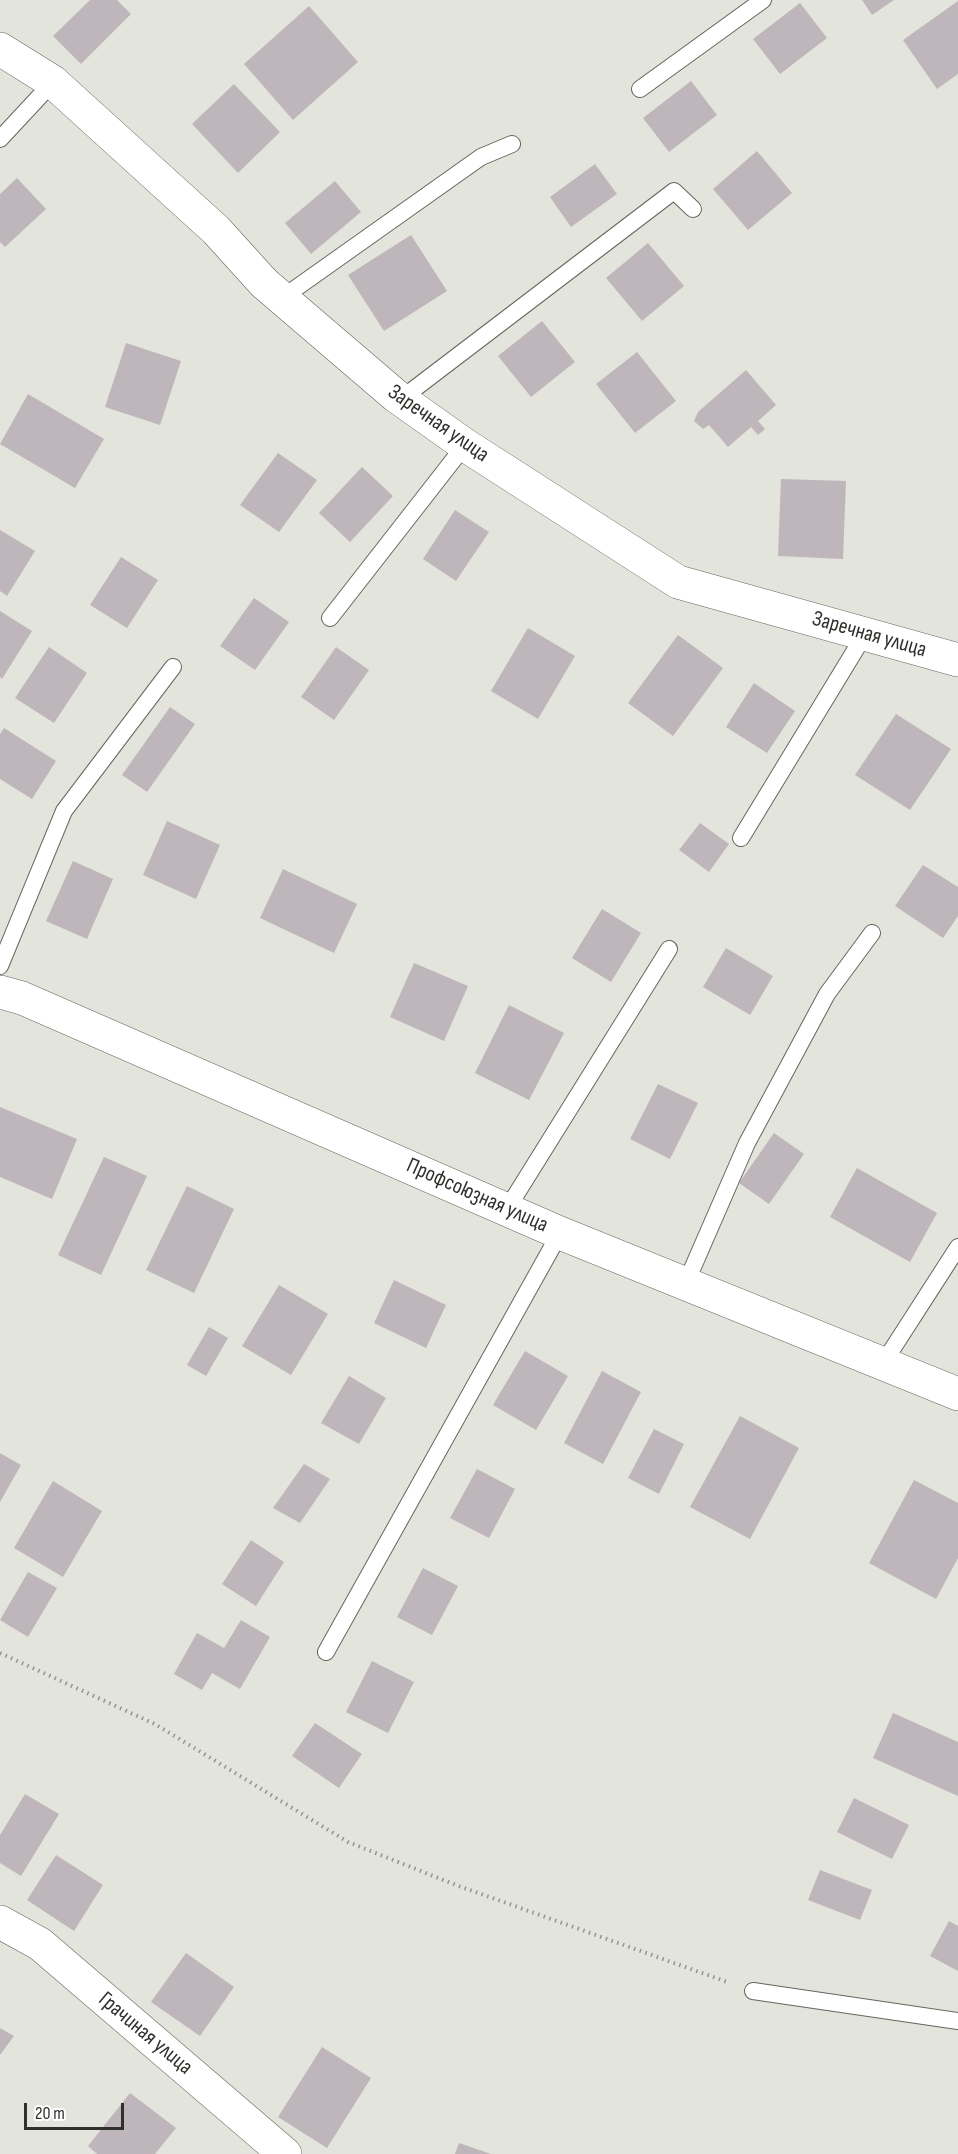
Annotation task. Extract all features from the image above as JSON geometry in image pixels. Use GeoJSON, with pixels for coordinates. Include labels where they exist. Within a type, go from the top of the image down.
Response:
{"type":"FeatureCollection","features":[{"type":"Feature","properties":{"kind":"street","name":"Заречная улица"},"geometry":{"type":"LineString","coordinates":[[0,49],[53,82],[216,230],[264,283],[401,399],[465,445],[678,582],[958,660]]}},
{"type":"Feature","properties":{"kind":"street","name":"Профсоюзная улица"},"geometry":{"type":"LineString","coordinates":[[0,992],[22,998],[560,1233],[884,1362],[958,1394]]}},
{"type":"Feature","properties":{"kind":"street","name":"Грачиная улица"},"geometry":{"type":"LineString","coordinates":[[0,1922],[40,1944],[285,2154]]}},
{"type":"Feature","properties":{"kind":"lane"},"geometry":{"type":"LineString","coordinates":[[640,89],[763,0]]}},
{"type":"Feature","properties":{"kind":"lane"},"geometry":{"type":"LineString","coordinates":[[0,139],[53,82]]}},
{"type":"Feature","properties":{"kind":"lane"},"geometry":{"type":"LineString","coordinates":[[282,298],[481,157],[512,144]]}},
{"type":"Feature","properties":{"kind":"lane"},"geometry":{"type":"LineString","coordinates":[[401,399],[674,191],[693,209]]}},
{"type":"Feature","properties":{"kind":"lane"},"geometry":{"type":"LineString","coordinates":[[330,618],[465,445]]}},
{"type":"Feature","properties":{"kind":"lane"},"geometry":{"type":"LineString","coordinates":[[741,838],[866,634]]}},
{"type":"Feature","properties":{"kind":"lane"},"geometry":{"type":"LineString","coordinates":[[0,966],[64,811],[172,667]]}},
{"type":"Feature","properties":{"kind":"lane"},"geometry":{"type":"LineString","coordinates":[[686,1283],[752,1133],[826,994],[872,933]]}},
{"type":"Feature","properties":{"kind":"lane"},"geometry":{"type":"LineString","coordinates":[[507,1209],[669,949]]}},
{"type":"Feature","properties":{"kind":"lane"},"geometry":{"type":"LineString","coordinates":[[326,1652],[560,1233]]}},
{"type":"Feature","properties":{"kind":"lane"},"geometry":{"type":"LineString","coordinates":[[884,1362],[958,1247]]}},
{"type":"Feature","properties":{"kind":"lane"},"geometry":{"type":"LineString","coordinates":[[753,1991],[958,2021]]}},
{"type":"Feature","properties":{"kind":"path"},"geometry":{"type":"LineString","coordinates":[[0,1653],[155,1724],[348,1842],[456,1885],[753,1991]]}},
{"type":"Feature","properties":{"kind":"building"},"geometry":{"type":"Polygon","coordinates":[[[90,0],[117,0],[131,14],[81,64],[53,36],[90,0]]]}},
{"type":"Feature","properties":{"kind":"building"},"geometry":{"type":"Polygon","coordinates":[[[862,0],[894,0],[872,15],[862,0]]]}},
{"type":"Feature","properties":{"kind":"building"},"geometry":{"type":"Polygon","coordinates":[[[958,1],[958,74],[937,89],[903,40],[958,1]]]}},
{"type":"Feature","properties":{"kind":"building"},"geometry":{"type":"Polygon","coordinates":[[[800,3],[827,38],[780,74],[753,39],[800,3]]]}},
{"type":"Feature","properties":{"kind":"building"},"geometry":{"type":"Polygon","coordinates":[[[309,6],[358,62],[293,120],[244,64],[309,6]]]}},
{"type":"Feature","properties":{"kind":"building"},"geometry":{"type":"Polygon","coordinates":[[[691,81],[717,115],[669,152],[643,118],[691,81]]]}},
{"type":"Feature","properties":{"kind":"building"},"geometry":{"type":"Polygon","coordinates":[[[234,84],[280,132],[238,173],[192,124],[234,84]]]}},
{"type":"Feature","properties":{"kind":"building"},"geometry":{"type":"Polygon","coordinates":[[[757,151],[792,193],[748,230],[713,189],[757,151]]]}},
{"type":"Feature","properties":{"kind":"building"},"geometry":{"type":"Polygon","coordinates":[[[595,164],[617,194],[571,227],[550,197],[595,164]]]}},
{"type":"Feature","properties":{"kind":"building"},"geometry":{"type":"Polygon","coordinates":[[[17,178],[46,209],[5,247],[0,242],[0,194],[17,178]]]}},
{"type":"Feature","properties":{"kind":"building"},"geometry":{"type":"Polygon","coordinates":[[[335,181],[361,212],[311,254],[285,223],[335,181]]]}},
{"type":"Feature","properties":{"kind":"building"},"geometry":{"type":"Polygon","coordinates":[[[411,235],[447,291],[384,331],[348,275],[411,235]]]}},
{"type":"Feature","properties":{"kind":"building"},"geometry":{"type":"Polygon","coordinates":[[[648,243],[684,286],[642,321],[606,278],[648,243]]]}},
{"type":"Feature","properties":{"kind":"building"},"geometry":{"type":"Polygon","coordinates":[[[542,321],[575,362],[531,397],[498,356],[542,321]]]}},
{"type":"Feature","properties":{"kind":"building"},"geometry":{"type":"Polygon","coordinates":[[[126,343],[181,361],[160,425],[105,407],[126,343]]]}},
{"type":"Feature","properties":{"kind":"building"},"geometry":{"type":"Polygon","coordinates":[[[637,352],[676,401],[635,433],[596,384],[637,352]]]}},
{"type":"Feature","properties":{"kind":"building"},"geometry":{"type":"Polygon","coordinates":[[[746,370],[776,405],[758,421],[765,429],[758,435],[751,427],[728,447],[709,425],[703,429],[694,421],[698,412],[746,370]]]}},
{"type":"Feature","properties":{"kind":"building"},"geometry":{"type":"Polygon","coordinates":[[[28,394],[104,439],[75,488],[0,444],[28,394]]]}},
{"type":"Feature","properties":{"kind":"building"},"geometry":{"type":"Polygon","coordinates":[[[278,453],[317,480],[279,532],[240,505],[278,453]]]}},
{"type":"Feature","properties":{"kind":"building"},"geometry":{"type":"Polygon","coordinates":[[[362,467],[393,496],[350,542],[319,513],[362,467]]]}},
{"type":"Feature","properties":{"kind":"building"},"geometry":{"type":"Polygon","coordinates":[[[781,479],[846,481],[843,559],[778,556],[781,479]]]}},
{"type":"Feature","properties":{"kind":"building"},"geometry":{"type":"Polygon","coordinates":[[[455,510],[489,532],[456,581],[423,559],[455,510]]]}},
{"type":"Feature","properties":{"kind":"building"},"geometry":{"type":"Polygon","coordinates":[[[0,530],[35,551],[7,596],[0,591],[0,530]]]}},
{"type":"Feature","properties":{"kind":"building"},"geometry":{"type":"Polygon","coordinates":[[[121,557],[158,580],[127,628],[90,605],[121,557]]]}},
{"type":"Feature","properties":{"kind":"building"},"geometry":{"type":"Polygon","coordinates":[[[254,598],[289,622],[255,670],[220,646],[254,598]]]}},
{"type":"Feature","properties":{"kind":"building"},"geometry":{"type":"Polygon","coordinates":[[[0,611],[32,631],[2,679],[0,677],[0,611]]]}},
{"type":"Feature","properties":{"kind":"building"},"geometry":{"type":"Polygon","coordinates":[[[528,628],[575,656],[538,719],[491,691],[528,628]]]}},
{"type":"Feature","properties":{"kind":"building"},"geometry":{"type":"Polygon","coordinates":[[[678,635],[723,668],[673,736],[628,703],[678,635]]]}},
{"type":"Feature","properties":{"kind":"building"},"geometry":{"type":"Polygon","coordinates":[[[49,647],[87,673],[54,723],[15,698],[49,647]]]}},
{"type":"Feature","properties":{"kind":"building"},"geometry":{"type":"Polygon","coordinates":[[[336,647],[369,670],[334,720],[301,697],[336,647]]]}},
{"type":"Feature","properties":{"kind":"building"},"geometry":{"type":"Polygon","coordinates":[[[754,683],[795,711],[767,753],[726,727],[754,683]]]}},
{"type":"Feature","properties":{"kind":"building"},"geometry":{"type":"Polygon","coordinates":[[[170,707],[195,724],[147,792],[122,775],[170,707]]]}},
{"type":"Feature","properties":{"kind":"building"},"geometry":{"type":"Polygon","coordinates":[[[896,714],[951,749],[910,810],[855,775],[896,714]]]}},
{"type":"Feature","properties":{"kind":"building"},"geometry":{"type":"Polygon","coordinates":[[[4,728],[56,761],[32,799],[0,779],[0,734],[4,728]]]}},
{"type":"Feature","properties":{"kind":"building"},"geometry":{"type":"Polygon","coordinates":[[[167,821],[220,845],[196,899],[143,875],[167,821]]]}},
{"type":"Feature","properties":{"kind":"building"},"geometry":{"type":"Polygon","coordinates":[[[700,823],[729,844],[709,872],[679,850],[700,823]]]}},
{"type":"Feature","properties":{"kind":"building"},"geometry":{"type":"Polygon","coordinates":[[[73,861],[113,879],[87,939],[46,921],[73,861]]]}},
{"type":"Feature","properties":{"kind":"building"},"geometry":{"type":"Polygon","coordinates":[[[923,865],[958,887],[958,916],[943,938],[895,906],[923,865]]]}},
{"type":"Feature","properties":{"kind":"building"},"geometry":{"type":"Polygon","coordinates":[[[283,869],[357,904],[334,953],[260,918],[283,869]]]}},
{"type":"Feature","properties":{"kind":"building"},"geometry":{"type":"Polygon","coordinates":[[[602,909],[641,933],[611,982],[572,958],[602,909]]]}},
{"type":"Feature","properties":{"kind":"building"},"geometry":{"type":"Polygon","coordinates":[[[726,948],[773,976],[750,1015],[703,987],[726,948]]]}},
{"type":"Feature","properties":{"kind":"building"},"geometry":{"type":"Polygon","coordinates":[[[414,963],[468,986],[444,1041],[390,1017],[414,963]]]}},
{"type":"Feature","properties":{"kind":"building"},"geometry":{"type":"Polygon","coordinates":[[[509,1005],[564,1033],[529,1100],[475,1073],[509,1005]]]}},
{"type":"Feature","properties":{"kind":"building"},"geometry":{"type":"Polygon","coordinates":[[[658,1084],[698,1103],[670,1159],[630,1139],[658,1084]]]}},
{"type":"Feature","properties":{"kind":"building"},"geometry":{"type":"Polygon","coordinates":[[[0,1107],[77,1139],[52,1199],[0,1177],[0,1107]]]}},
{"type":"Feature","properties":{"kind":"building"},"geometry":{"type":"Polygon","coordinates":[[[774,1133],[804,1154],[769,1204],[739,1183],[774,1133]]]}},
{"type":"Feature","properties":{"kind":"building"},"geometry":{"type":"Polygon","coordinates":[[[104,1157],[147,1176],[101,1275],[58,1255],[104,1157]]]}},
{"type":"Feature","properties":{"kind":"building"},"geometry":{"type":"Polygon","coordinates":[[[857,1168],[937,1213],[910,1262],[830,1217],[857,1168]]]}},
{"type":"Feature","properties":{"kind":"building"},"geometry":{"type":"Polygon","coordinates":[[[187,1186],[234,1209],[194,1293],[146,1270],[187,1186]]]}},
{"type":"Feature","properties":{"kind":"building"},"geometry":{"type":"Polygon","coordinates":[[[394,1280],[446,1305],[426,1348],[374,1323],[394,1280]]]}},
{"type":"Feature","properties":{"kind":"building"},"geometry":{"type":"Polygon","coordinates":[[[279,1285],[328,1314],[291,1375],[242,1346],[279,1285]]]}},
{"type":"Feature","properties":{"kind":"building"},"geometry":{"type":"Polygon","coordinates":[[[209,1327],[228,1338],[206,1376],[187,1365],[209,1327]]]}},
{"type":"Feature","properties":{"kind":"building"},"geometry":{"type":"Polygon","coordinates":[[[525,1351],[568,1376],[536,1430],[493,1405],[525,1351]]]}},
{"type":"Feature","properties":{"kind":"building"},"geometry":{"type":"Polygon","coordinates":[[[602,1371],[641,1392],[603,1464],[564,1443],[602,1371]]]}},
{"type":"Feature","properties":{"kind":"building"},"geometry":{"type":"Polygon","coordinates":[[[349,1376],[386,1398],[359,1444],[321,1423],[349,1376]]]}},
{"type":"Feature","properties":{"kind":"building"},"geometry":{"type":"Polygon","coordinates":[[[740,1416],[799,1448],[750,1539],[690,1507],[740,1416]]]}},
{"type":"Feature","properties":{"kind":"building"},"geometry":{"type":"Polygon","coordinates":[[[654,1429],[684,1444],[659,1494],[628,1478],[654,1429]]]}},
{"type":"Feature","properties":{"kind":"building"},"geometry":{"type":"Polygon","coordinates":[[[0,1453],[21,1465],[0,1502],[0,1453]]]}},
{"type":"Feature","properties":{"kind":"building"},"geometry":{"type":"Polygon","coordinates":[[[304,1464],[330,1479],[300,1523],[273,1508],[304,1464]]]}},
{"type":"Feature","properties":{"kind":"building"},"geometry":{"type":"Polygon","coordinates":[[[477,1469],[515,1489],[489,1538],[450,1518],[477,1469]]]}},
{"type":"Feature","properties":{"kind":"building"},"geometry":{"type":"Polygon","coordinates":[[[914,1480],[958,1503],[958,1558],[936,1599],[869,1563],[914,1480]]]}},
{"type":"Feature","properties":{"kind":"building"},"geometry":{"type":"Polygon","coordinates":[[[53,1481],[102,1511],[63,1577],[14,1548],[53,1481]]]}},
{"type":"Feature","properties":{"kind":"building"},"geometry":{"type":"Polygon","coordinates":[[[251,1540],[284,1562],[256,1606],[222,1584],[251,1540]]]}},
{"type":"Feature","properties":{"kind":"building"},"geometry":{"type":"Polygon","coordinates":[[[423,1568],[458,1586],[432,1635],[397,1617],[423,1568]]]}},
{"type":"Feature","properties":{"kind":"building"},"geometry":{"type":"Polygon","coordinates":[[[28,1572],[57,1588],[28,1637],[0,1620],[28,1572]]]}},
{"type":"Feature","properties":{"kind":"building"},"geometry":{"type":"Polygon","coordinates":[[[241,1620],[270,1637],[240,1689],[212,1673],[202,1690],[174,1674],[197,1633],[224,1648],[241,1620]]]}},
{"type":"Feature","properties":{"kind":"building"},"geometry":{"type":"Polygon","coordinates":[[[372,1661],[414,1682],[388,1733],[346,1712],[372,1661]]]}},
{"type":"Feature","properties":{"kind":"building"},"geometry":{"type":"Polygon","coordinates":[[[893,1713],[958,1742],[958,1796],[873,1758],[893,1713]]]}},
{"type":"Feature","properties":{"kind":"building"},"geometry":{"type":"Polygon","coordinates":[[[315,1723],[362,1754],[339,1788],[292,1756],[315,1723]]]}},
{"type":"Feature","properties":{"kind":"building"},"geometry":{"type":"Polygon","coordinates":[[[25,1794],[59,1814],[21,1876],[0,1863],[0,1835],[25,1794]]]}},
{"type":"Feature","properties":{"kind":"building"},"geometry":{"type":"Polygon","coordinates":[[[854,1798],[909,1825],[892,1859],[837,1832],[854,1798]]]}},
{"type":"Feature","properties":{"kind":"building"},"geometry":{"type":"Polygon","coordinates":[[[56,1855],[103,1885],[74,1931],[27,1900],[56,1855]]]}},
{"type":"Feature","properties":{"kind":"building"},"geometry":{"type":"Polygon","coordinates":[[[820,1870],[872,1890],[860,1920],[808,1900],[820,1870]]]}},
{"type":"Feature","properties":{"kind":"building"},"geometry":{"type":"Polygon","coordinates":[[[949,1921],[958,1926],[958,1971],[930,1956],[949,1921]]]}},
{"type":"Feature","properties":{"kind":"building"},"geometry":{"type":"Polygon","coordinates":[[[186,1953],[234,1987],[200,2036],[151,2002],[186,1953]]]}},
{"type":"Feature","properties":{"kind":"building"},"geometry":{"type":"Polygon","coordinates":[[[0,2028],[14,2036],[0,2055],[0,2028]]]}},
{"type":"Feature","properties":{"kind":"building"},"geometry":{"type":"Polygon","coordinates":[[[322,2047],[371,2078],[327,2148],[278,2117],[322,2047]]]}},
{"type":"Feature","properties":{"kind":"building"},"geometry":{"type":"Polygon","coordinates":[[[130,2093],[176,2128],[155,2154],[97,2154],[88,2146],[130,2093]]]}},
{"type":"Feature","properties":{"kind":"building"},"geometry":{"type":"Polygon","coordinates":[[[459,2143],[491,2154],[455,2154],[459,2143]]]}}]}
